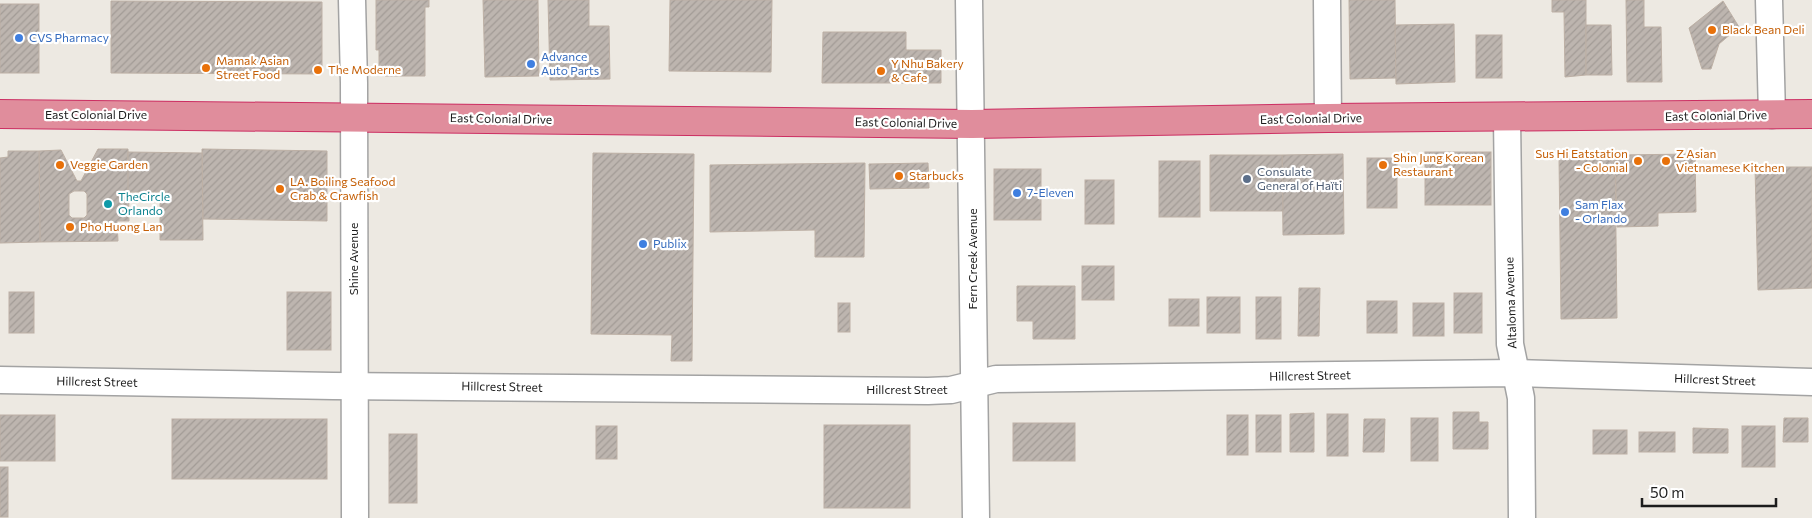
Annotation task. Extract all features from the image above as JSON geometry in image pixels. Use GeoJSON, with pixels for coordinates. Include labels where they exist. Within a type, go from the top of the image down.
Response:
{"type":"FeatureCollection","features":[{"type":"Feature","properties":{"kind":"highway","name":"East Colonial Drive"},"geometry":{"type":"LineString","coordinates":[[0,114],[972,124],[1328,118],[1812,114]]}},
{"type":"Feature","properties":{"kind":"street","name":"Shine Avenue"},"geometry":{"type":"LineString","coordinates":[[352,0],[355,518]]}},
{"type":"Feature","properties":{"kind":"street","name":"Fern Creek Avenue"},"geometry":{"type":"LineString","coordinates":[[970,0],[976,518]]}},
{"type":"Feature","properties":{"kind":"street"},"geometry":{"type":"LineString","coordinates":[[1327,0],[1328,118]]}},
{"type":"Feature","properties":{"kind":"street"},"geometry":{"type":"LineString","coordinates":[[1769,0],[1772,115]]}},
{"type":"Feature","properties":{"kind":"street","name":"Altaloma Avenue"},"geometry":{"type":"LineString","coordinates":[[1507,118],[1510,344],[1520,398],[1522,518]]}},
{"type":"Feature","properties":{"kind":"street","name":"Hillcrest Street"},"geometry":{"type":"LineString","coordinates":[[0,380],[354,386],[928,391],[951,390],[996,379],[1515,373],[1812,382]]}},
{"type":"Feature","properties":{"kind":"building"},"geometry":{"type":"Polygon","coordinates":[[[376,0],[429,0],[429,7],[425,7],[425,76],[385,76],[385,68],[379,68],[379,50],[376,50],[376,0]]]}},
{"type":"Feature","properties":{"kind":"building"},"geometry":{"type":"Polygon","coordinates":[[[483,0],[538,0],[539,76],[485,77],[483,0]]]}},
{"type":"Feature","properties":{"kind":"building"},"geometry":{"type":"Polygon","coordinates":[[[548,0],[589,0],[589,26],[609,26],[610,79],[550,80],[548,0]]]}},
{"type":"Feature","properties":{"kind":"building"},"geometry":{"type":"Polygon","coordinates":[[[670,0],[772,0],[771,72],[669,71],[670,0]]]}},
{"type":"Feature","properties":{"kind":"building"},"geometry":{"type":"Polygon","coordinates":[[[1349,0],[1395,0],[1396,78],[1350,79],[1349,0]]]}},
{"type":"Feature","properties":{"kind":"building"},"geometry":{"type":"Polygon","coordinates":[[[1552,0],[1586,0],[1586,75],[1565,77],[1564,12],[1552,12],[1552,0]]]}},
{"type":"Feature","properties":{"kind":"building"},"geometry":{"type":"Polygon","coordinates":[[[1626,0],[1644,0],[1644,27],[1661,27],[1662,82],[1627,82],[1626,0]]]}},
{"type":"Feature","properties":{"kind":"building"},"geometry":{"type":"Polygon","coordinates":[[[111,1],[322,2],[322,74],[111,73],[111,1]]]}},
{"type":"Feature","properties":{"kind":"building"},"geometry":{"type":"Polygon","coordinates":[[[1723,1],[1739,27],[1719,44],[1711,69],[1702,69],[1689,28],[1723,1]]]}},
{"type":"Feature","properties":{"kind":"building","name":"CVS Pharmacy"},"geometry":{"type":"Polygon","coordinates":[[[0,4],[39,4],[39,73],[0,73],[0,4]]]}},
{"type":"Feature","properties":{"kind":"building"},"geometry":{"type":"Polygon","coordinates":[[[1454,24],[1455,82],[1396,84],[1395,25],[1454,24]]]}},
{"type":"Feature","properties":{"kind":"building"},"geometry":{"type":"Polygon","coordinates":[[[1586,25],[1611,25],[1612,75],[1586,75],[1586,25]]]}},
{"type":"Feature","properties":{"kind":"building"},"geometry":{"type":"Polygon","coordinates":[[[823,32],[906,32],[906,50],[941,50],[941,83],[822,83],[823,32]]]}},
{"type":"Feature","properties":{"kind":"building"},"geometry":{"type":"Polygon","coordinates":[[[1476,35],[1502,35],[1502,78],[1476,78],[1476,35]]]}},
{"type":"Feature","properties":{"kind":"building","name":"TheCircle Orlando"},"geometry":{"type":"Polygon","coordinates":[[[98,149],[128,149],[129,221],[117,221],[118,241],[40,242],[39,151],[61,150],[77,181],[81,181],[98,149]],[[74,191],[69,194],[69,215],[72,218],[84,218],[87,215],[87,194],[84,191],[74,191]]]}},
{"type":"Feature","properties":{"kind":"building"},"geometry":{"type":"Polygon","coordinates":[[[202,149],[327,151],[327,221],[203,219],[202,149]]]}},
{"type":"Feature","properties":{"kind":"building"},"geometry":{"type":"Polygon","coordinates":[[[8,151],[39,151],[40,242],[0,243],[0,158],[8,157],[8,151]]]}},
{"type":"Feature","properties":{"kind":"building"},"geometry":{"type":"Polygon","coordinates":[[[128,152],[202,153],[203,240],[160,240],[160,192],[128,192],[128,152]]]}},
{"type":"Feature","properties":{"kind":"building"},"geometry":{"type":"Polygon","coordinates":[[[1425,152],[1491,152],[1491,205],[1425,205],[1425,152]]]}},
{"type":"Feature","properties":{"kind":"building","name":"Publix"},"geometry":{"type":"Polygon","coordinates":[[[593,153],[694,154],[692,361],[671,361],[672,335],[591,334],[593,153]]]}},
{"type":"Feature","properties":{"kind":"building"},"geometry":{"type":"Polygon","coordinates":[[[1343,154],[1344,234],[1283,235],[1282,155],[1343,154]]]}},
{"type":"Feature","properties":{"kind":"building"},"geometry":{"type":"Polygon","coordinates":[[[1695,154],[1696,212],[1658,213],[1658,226],[1617,227],[1615,155],[1695,154]]]}},
{"type":"Feature","properties":{"kind":"building"},"geometry":{"type":"Polygon","coordinates":[[[1210,155],[1282,155],[1283,211],[1210,211],[1210,155]]]}},
{"type":"Feature","properties":{"kind":"building"},"geometry":{"type":"Polygon","coordinates":[[[1615,155],[1617,318],[1561,319],[1559,157],[1615,155]]]}},
{"type":"Feature","properties":{"kind":"building"},"geometry":{"type":"Polygon","coordinates":[[[1367,158],[1397,158],[1397,208],[1367,208],[1367,158]]]}},
{"type":"Feature","properties":{"kind":"building"},"geometry":{"type":"Polygon","coordinates":[[[1159,161],[1200,161],[1200,217],[1159,217],[1159,161]]]}},
{"type":"Feature","properties":{"kind":"building"},"geometry":{"type":"Polygon","coordinates":[[[865,163],[864,257],[815,257],[815,230],[710,232],[710,165],[865,163]]]}},
{"type":"Feature","properties":{"kind":"building","name":"Starbucks"},"geometry":{"type":"Polygon","coordinates":[[[928,163],[929,188],[870,189],[869,164],[928,163]]]}},
{"type":"Feature","properties":{"kind":"building"},"geometry":{"type":"Polygon","coordinates":[[[1755,167],[1812,167],[1812,288],[1758,290],[1755,167]]]}},
{"type":"Feature","properties":{"kind":"building"},"geometry":{"type":"Polygon","coordinates":[[[994,169],[1041,169],[1041,220],[994,220],[994,169]]]}},
{"type":"Feature","properties":{"kind":"building"},"geometry":{"type":"Polygon","coordinates":[[[1085,180],[1114,180],[1114,224],[1085,224],[1085,180]]]}},
{"type":"Feature","properties":{"kind":"building"},"geometry":{"type":"Polygon","coordinates":[[[1082,266],[1114,266],[1114,300],[1082,300],[1082,266]]]}},
{"type":"Feature","properties":{"kind":"building"},"geometry":{"type":"Polygon","coordinates":[[[1017,286],[1075,286],[1075,339],[1033,339],[1033,321],[1017,321],[1017,286]]]}},
{"type":"Feature","properties":{"kind":"building"},"geometry":{"type":"Polygon","coordinates":[[[1299,288],[1320,288],[1319,336],[1298,336],[1299,288]]]}},
{"type":"Feature","properties":{"kind":"building"},"geometry":{"type":"Polygon","coordinates":[[[9,292],[34,292],[34,333],[9,333],[9,292]]]}},
{"type":"Feature","properties":{"kind":"building"},"geometry":{"type":"Polygon","coordinates":[[[287,292],[331,292],[331,350],[287,350],[287,292]]]}},
{"type":"Feature","properties":{"kind":"building"},"geometry":{"type":"Polygon","coordinates":[[[1454,293],[1482,293],[1482,333],[1454,333],[1454,293]]]}},
{"type":"Feature","properties":{"kind":"building"},"geometry":{"type":"Polygon","coordinates":[[[1207,297],[1240,297],[1240,333],[1207,333],[1207,297]]]}},
{"type":"Feature","properties":{"kind":"building"},"geometry":{"type":"Polygon","coordinates":[[[1256,297],[1281,297],[1281,339],[1256,339],[1256,297]]]}},
{"type":"Feature","properties":{"kind":"building"},"geometry":{"type":"Polygon","coordinates":[[[1169,299],[1199,299],[1199,326],[1169,326],[1169,299]]]}},
{"type":"Feature","properties":{"kind":"building"},"geometry":{"type":"Polygon","coordinates":[[[1367,301],[1397,301],[1397,333],[1367,333],[1367,301]]]}},
{"type":"Feature","properties":{"kind":"building"},"geometry":{"type":"Polygon","coordinates":[[[838,303],[850,303],[850,332],[838,332],[838,303]]]}},
{"type":"Feature","properties":{"kind":"building"},"geometry":{"type":"Polygon","coordinates":[[[1413,303],[1444,303],[1444,336],[1413,336],[1413,303]]]}},
{"type":"Feature","properties":{"kind":"building"},"geometry":{"type":"Polygon","coordinates":[[[1453,412],[1479,412],[1479,422],[1488,422],[1488,449],[1453,449],[1453,412]]]}},
{"type":"Feature","properties":{"kind":"building"},"geometry":{"type":"Polygon","coordinates":[[[1314,413],[1314,452],[1290,452],[1290,414],[1314,413]]]}},
{"type":"Feature","properties":{"kind":"building"},"geometry":{"type":"Polygon","coordinates":[[[1327,414],[1348,414],[1348,456],[1327,456],[1327,414]]]}},
{"type":"Feature","properties":{"kind":"building"},"geometry":{"type":"Polygon","coordinates":[[[0,415],[55,415],[55,461],[0,461],[0,415]]]}},
{"type":"Feature","properties":{"kind":"building"},"geometry":{"type":"Polygon","coordinates":[[[1227,415],[1248,415],[1248,455],[1227,455],[1227,415]]]}},
{"type":"Feature","properties":{"kind":"building"},"geometry":{"type":"Polygon","coordinates":[[[1256,415],[1281,415],[1281,452],[1256,452],[1256,415]]]}},
{"type":"Feature","properties":{"kind":"building"},"geometry":{"type":"Polygon","coordinates":[[[1411,418],[1438,418],[1438,461],[1411,461],[1411,418]]]}},
{"type":"Feature","properties":{"kind":"building"},"geometry":{"type":"Polygon","coordinates":[[[1784,418],[1808,418],[1808,442],[1783,442],[1784,418]]]}},
{"type":"Feature","properties":{"kind":"building"},"geometry":{"type":"Polygon","coordinates":[[[172,419],[327,419],[327,479],[172,479],[172,419]]]}},
{"type":"Feature","properties":{"kind":"building"},"geometry":{"type":"Polygon","coordinates":[[[1364,419],[1385,419],[1384,452],[1363,452],[1364,419]]]}},
{"type":"Feature","properties":{"kind":"building"},"geometry":{"type":"Polygon","coordinates":[[[1013,423],[1075,423],[1075,461],[1013,461],[1013,423]]]}},
{"type":"Feature","properties":{"kind":"building"},"geometry":{"type":"Polygon","coordinates":[[[824,425],[910,425],[910,508],[824,508],[824,425]]]}},
{"type":"Feature","properties":{"kind":"building"},"geometry":{"type":"Polygon","coordinates":[[[596,426],[617,426],[617,459],[596,459],[596,426]]]}},
{"type":"Feature","properties":{"kind":"building"},"geometry":{"type":"Polygon","coordinates":[[[1742,426],[1775,426],[1775,467],[1742,467],[1742,426]]]}},
{"type":"Feature","properties":{"kind":"building"},"geometry":{"type":"Polygon","coordinates":[[[1693,428],[1728,429],[1728,453],[1693,453],[1693,428]]]}},
{"type":"Feature","properties":{"kind":"building"},"geometry":{"type":"Polygon","coordinates":[[[1593,430],[1627,430],[1627,454],[1593,454],[1593,430]]]}},
{"type":"Feature","properties":{"kind":"building"},"geometry":{"type":"Polygon","coordinates":[[[1639,432],[1675,432],[1675,452],[1639,452],[1639,432]]]}},
{"type":"Feature","properties":{"kind":"building"},"geometry":{"type":"Polygon","coordinates":[[[389,434],[417,434],[417,503],[389,503],[389,434]]]}},
{"type":"Feature","properties":{"kind":"building"},"geometry":{"type":"Polygon","coordinates":[[[0,467],[8,467],[8,517],[0,517],[0,467]]]}},
{"type":"Feature","properties":{"kind":"place","name":"Black Bean Deli"},"geometry":{"type":"Point","coordinates":[1712,30]}},
{"type":"Feature","properties":{"kind":"place","name":"CVS Pharmacy"},"geometry":{"type":"Point","coordinates":[19,38]}},
{"type":"Feature","properties":{"kind":"place","name":"Advance Auto Parts"},"geometry":{"type":"Point","coordinates":[531,64]}},
{"type":"Feature","properties":{"kind":"place","name":"Mamak Asian Street Food"},"geometry":{"type":"Point","coordinates":[206,68]}},
{"type":"Feature","properties":{"kind":"place","name":"The Moderne"},"geometry":{"type":"Point","coordinates":[318,70]}},
{"type":"Feature","properties":{"kind":"place","name":"Y Nhu Bakery & Cafe"},"geometry":{"type":"Point","coordinates":[881,71]}},
{"type":"Feature","properties":{"kind":"place","name":"Sus Hi Eatstation - Colonial"},"geometry":{"type":"Point","coordinates":[1638,161]}},
{"type":"Feature","properties":{"kind":"place","name":"Z Asian Vietnamese Kitchen"},"geometry":{"type":"Point","coordinates":[1666,161]}},
{"type":"Feature","properties":{"kind":"place","name":"Veggie Garden"},"geometry":{"type":"Point","coordinates":[60,165]}},
{"type":"Feature","properties":{"kind":"place","name":"Shin Jung Korean Restaurant"},"geometry":{"type":"Point","coordinates":[1383,165]}},
{"type":"Feature","properties":{"kind":"place","name":"Starbucks"},"geometry":{"type":"Point","coordinates":[899,176]}},
{"type":"Feature","properties":{"kind":"place","name":"Consulate General of Haïti"},"geometry":{"type":"Point","coordinates":[1247,179]}},
{"type":"Feature","properties":{"kind":"place","name":"LA. Boiling Seafood Crab & Crawfish"},"geometry":{"type":"Point","coordinates":[280,189]}},
{"type":"Feature","properties":{"kind":"place","name":"7-Eleven"},"geometry":{"type":"Point","coordinates":[1017,193]}},
{"type":"Feature","properties":{"kind":"place","name":"TheCircle Orlando"},"geometry":{"type":"Point","coordinates":[108,204]}},
{"type":"Feature","properties":{"kind":"place","name":"Sam Flax - Orlando"},"geometry":{"type":"Point","coordinates":[1565,212]}},
{"type":"Feature","properties":{"kind":"place","name":"Pho Huong Lan"},"geometry":{"type":"Point","coordinates":[70,227]}},
{"type":"Feature","properties":{"kind":"place","name":"Publix"},"geometry":{"type":"Point","coordinates":[643,244]}}]}
